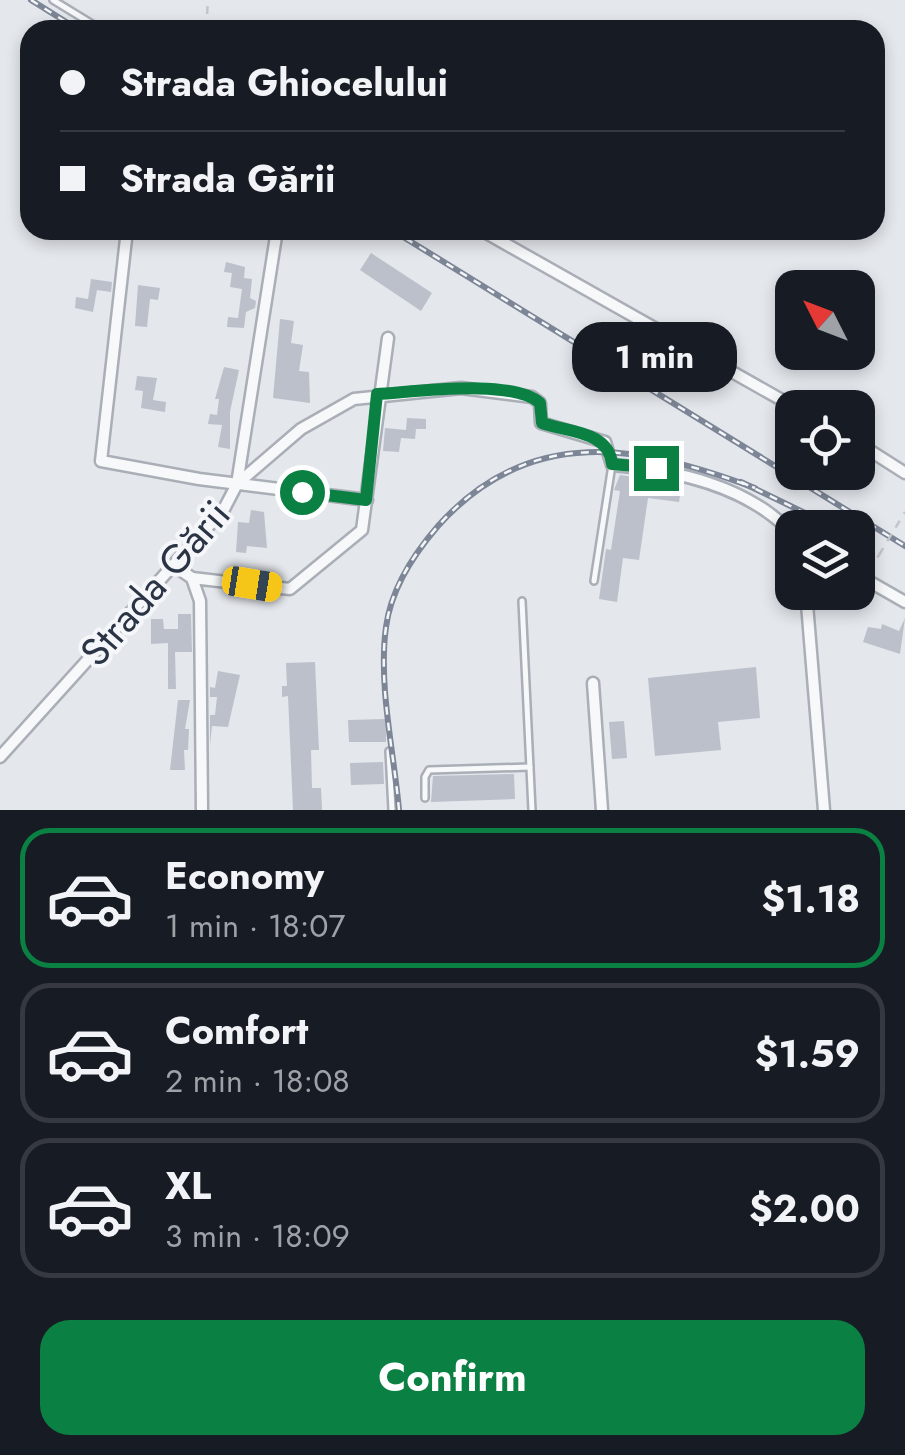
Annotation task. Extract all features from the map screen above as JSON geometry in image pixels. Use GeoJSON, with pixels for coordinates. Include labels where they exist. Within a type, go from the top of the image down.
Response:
{"type":"FeatureCollection","features":[{"type":"Feature","properties":{"kind":"street"},"geometry":{"type":"LineString","coordinates":[[126,240],[100,456],[106,465],[366,500]]}},
{"type":"Feature","properties":{"kind":"street"},"geometry":{"type":"LineString","coordinates":[[237,484],[276,240]]}},
{"type":"Feature","properties":{"kind":"street"},"geometry":{"type":"LineString","coordinates":[[500,240],[775,396]]}},
{"type":"Feature","properties":{"kind":"street"},"geometry":{"type":"LineString","coordinates":[[173,565],[192,578],[294,588],[362,530],[377,394],[388,338]]}},
{"type":"Feature","properties":{"kind":"street","name":"Strada Gării"},"geometry":{"type":"LineString","coordinates":[[0,757],[224,509],[237,484],[329,410],[377,394],[460,388],[532,397],[540,403],[542,423],[602,440],[610,450],[612,464]]}},
{"type":"Feature","properties":{"kind":"street"},"geometry":{"type":"LineString","coordinates":[[875,453],[905,472]]}},
{"type":"Feature","properties":{"kind":"street"},"geometry":{"type":"LineString","coordinates":[[612,464],[674,471],[702,480],[775,523]]}},
{"type":"Feature","properties":{"kind":"street"},"geometry":{"type":"LineString","coordinates":[[192,578],[200,601],[202,810]]}},
{"type":"Feature","properties":{"kind":"street"},"geometry":{"type":"LineString","coordinates":[[875,586],[905,602]]}},
{"type":"Feature","properties":{"kind":"street"},"geometry":{"type":"LineString","coordinates":[[809,610],[824,810]]}},
{"type":"Feature","properties":{"kind":"street"},"geometry":{"type":"LineString","coordinates":[[593,684],[602,810]]}},
{"type":"Feature","properties":{"kind":"lane"},"geometry":{"type":"LineString","coordinates":[[53,0],[86,20]]}},
{"type":"Feature","properties":{"kind":"lane"},"geometry":{"type":"LineString","coordinates":[[594,580],[612,464]]}},
{"type":"Feature","properties":{"kind":"lane"},"geometry":{"type":"LineString","coordinates":[[522,601],[532,810]]}},
{"type":"Feature","properties":{"kind":"lane"},"geometry":{"type":"LineString","coordinates":[[388,750],[392,810]]}},
{"type":"Feature","properties":{"kind":"lane"},"geometry":{"type":"LineString","coordinates":[[425,798],[424,777],[430,770],[530,766]]}},
{"type":"Feature","properties":{"kind":"path"},"geometry":{"type":"LineString","coordinates":[[875,560],[905,512]]}},
{"type":"Feature","properties":{"kind":"building"},"geometry":{"type":"Polygon","coordinates":[[[371,253],[432,293],[421,311],[360,270],[371,253]]]}},
{"type":"Feature","properties":{"kind":"building"},"geometry":{"type":"Polygon","coordinates":[[[226,262],[245,267],[244,278],[252,279],[250,298],[256,301],[255,308],[246,312],[244,328],[227,327],[228,317],[238,318],[242,289],[230,287],[232,273],[224,272],[226,262]]]}},
{"type":"Feature","properties":{"kind":"building"},"geometry":{"type":"Polygon","coordinates":[[[91,279],[112,282],[111,292],[97,290],[93,312],[75,308],[76,297],[88,299],[91,279]]]}},
{"type":"Feature","properties":{"kind":"building"},"geometry":{"type":"Polygon","coordinates":[[[138,285],[160,288],[158,300],[150,299],[147,327],[135,326],[138,285]]]}},
{"type":"Feature","properties":{"kind":"building"},"geometry":{"type":"Polygon","coordinates":[[[280,319],[294,321],[291,343],[303,345],[299,371],[309,372],[310,403],[273,398],[280,319]]]}},
{"type":"Feature","properties":{"kind":"building"},"geometry":{"type":"Polygon","coordinates":[[[224,367],[239,370],[230,412],[230,449],[218,447],[222,425],[208,424],[210,414],[217,415],[219,399],[215,399],[224,367]]]}},
{"type":"Feature","properties":{"kind":"building"},"geometry":{"type":"Polygon","coordinates":[[[137,376],[157,378],[153,400],[166,402],[165,412],[141,408],[143,391],[135,390],[137,376]]]}},
{"type":"Feature","properties":{"kind":"building"},"geometry":{"type":"Polygon","coordinates":[[[407,418],[426,419],[426,429],[416,429],[415,439],[401,438],[399,452],[383,451],[385,428],[406,430],[407,418]]]}},
{"type":"Feature","properties":{"kind":"building"},"geometry":{"type":"Polygon","coordinates":[[[620,475],[682,484],[679,502],[648,498],[639,560],[623,558],[617,602],[599,599],[606,549],[611,550],[620,491],[614,490],[620,475]]]}},
{"type":"Feature","properties":{"kind":"building"},"geometry":{"type":"Polygon","coordinates":[[[251,510],[264,512],[267,548],[247,546],[246,553],[236,552],[238,522],[249,523],[251,510]]]}},
{"type":"Feature","properties":{"kind":"building"},"geometry":{"type":"Polygon","coordinates":[[[178,614],[191,614],[192,652],[175,652],[176,689],[168,689],[168,643],[151,644],[151,619],[163,619],[164,629],[178,629],[178,614]]]}},
{"type":"Feature","properties":{"kind":"building"},"geometry":{"type":"Polygon","coordinates":[[[905,618],[900,654],[863,642],[868,627],[881,629],[882,624],[899,631],[905,618]]]}},
{"type":"Feature","properties":{"kind":"building"},"geometry":{"type":"Polygon","coordinates":[[[315,662],[319,750],[311,750],[312,788],[321,788],[322,810],[293,810],[288,696],[282,697],[282,686],[287,686],[286,663],[315,662]]]}},
{"type":"Feature","properties":{"kind":"building"},"geometry":{"type":"Polygon","coordinates":[[[756,667],[760,718],[718,722],[721,750],[655,756],[648,678],[756,667]]]}},
{"type":"Feature","properties":{"kind":"building"},"geometry":{"type":"Polygon","coordinates":[[[218,671],[240,675],[228,727],[212,726],[210,745],[210,715],[215,715],[217,697],[210,697],[210,687],[215,688],[218,671]]]}},
{"type":"Feature","properties":{"kind":"building"},"geometry":{"type":"Polygon","coordinates":[[[178,700],[190,700],[185,729],[189,729],[188,750],[184,750],[185,770],[170,770],[178,700]]]}},
{"type":"Feature","properties":{"kind":"building"},"geometry":{"type":"Polygon","coordinates":[[[386,719],[386,742],[349,742],[348,720],[386,719]]]}},
{"type":"Feature","properties":{"kind":"building"},"geometry":{"type":"Polygon","coordinates":[[[624,721],[627,758],[612,759],[609,722],[624,721]]]}},
{"type":"Feature","properties":{"kind":"building"},"geometry":{"type":"Polygon","coordinates":[[[383,762],[384,784],[351,785],[350,763],[383,762]]]}},
{"type":"Feature","properties":{"kind":"building"},"geometry":{"type":"Polygon","coordinates":[[[514,774],[515,799],[431,802],[433,776],[514,774]]]}},
{"type":"Feature","properties":{"kind":"railway"},"geometry":{"type":"LineString","coordinates":[[31,0],[63,20]]}},
{"type":"Feature","properties":{"kind":"railway"},"geometry":{"type":"LineString","coordinates":[[408,240],[905,546]]}},
{"type":"Feature","properties":{"kind":"railway"},"geometry":{"type":"LineString","coordinates":[[399,810],[384,672],[389,613],[404,573],[420,549],[473,493],[510,471],[548,457],[588,452],[670,461],[755,488]]}},
{"type":"Feature","properties":{"kind":"railway"},"geometry":{"type":"LineString","coordinates":[[741,482],[799,510]]}},
{"type":"Feature","properties":{"kind":"route"},"geometry":{"type":"LineString","coordinates":[[302,492],[366,500],[377,394],[439,389],[480,389],[532,397],[540,403],[542,423],[602,440],[608,445],[612,464],[656,468]]}}]}
